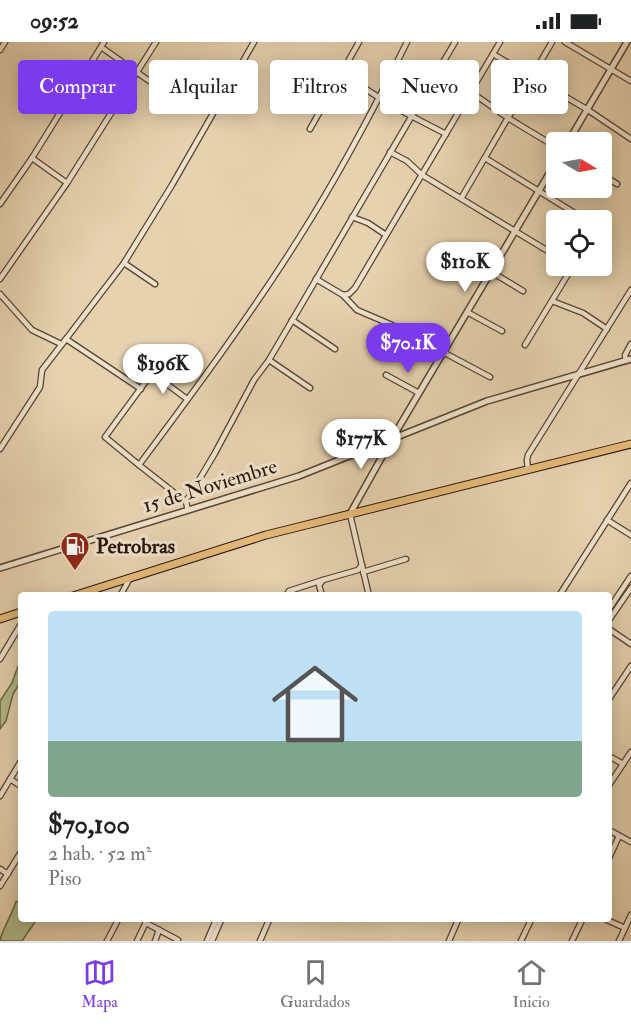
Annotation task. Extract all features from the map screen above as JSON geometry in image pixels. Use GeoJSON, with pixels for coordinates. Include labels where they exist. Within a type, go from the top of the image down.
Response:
{"type":"FeatureCollection","features":[{"type":"Feature","properties":{"kind":"main road"},"geometry":{"type":"LineString","coordinates":[[86,592],[266,535],[631,444]]}},
{"type":"Feature","properties":{"kind":"main road"},"geometry":{"type":"LineString","coordinates":[[0,619],[18,613]]}},
{"type":"Feature","properties":{"kind":"street"},"geometry":{"type":"LineString","coordinates":[[0,50],[5,42]]}},
{"type":"Feature","properties":{"kind":"street"},"geometry":{"type":"LineString","coordinates":[[0,279],[67,183],[156,42]]}},
{"type":"Feature","properties":{"kind":"street"},"geometry":{"type":"LineString","coordinates":[[0,449],[40,387],[42,370],[124,263],[172,185],[254,42]]}},
{"type":"Feature","properties":{"kind":"street"},"geometry":{"type":"LineString","coordinates":[[348,60],[358,42]]}},
{"type":"Feature","properties":{"kind":"street"},"geometry":{"type":"LineString","coordinates":[[139,465],[242,324],[299,238],[379,97],[407,42]]}},
{"type":"Feature","properties":{"kind":"street"},"geometry":{"type":"LineString","coordinates":[[186,502],[254,380],[292,320],[455,42]]}},
{"type":"Feature","properties":{"kind":"street"},"geometry":{"type":"LineString","coordinates":[[479,78],[500,42]]}},
{"type":"Feature","properties":{"kind":"street"},"geometry":{"type":"LineString","coordinates":[[541,60],[552,42]]}},
{"type":"Feature","properties":{"kind":"street"},"geometry":{"type":"LineString","coordinates":[[565,42],[631,81]]}},
{"type":"Feature","properties":{"kind":"street"},"geometry":{"type":"LineString","coordinates":[[574,132],[627,42]]}},
{"type":"Feature","properties":{"kind":"street"},"geometry":{"type":"LineString","coordinates":[[0,204],[32,158],[103,44],[149,81]]}},
{"type":"Feature","properties":{"kind":"street"},"geometry":{"type":"LineString","coordinates":[[493,54],[503,60]]}},
{"type":"Feature","properties":{"kind":"street"},"geometry":{"type":"LineString","coordinates":[[368,90],[392,106],[446,134]]}},
{"type":"Feature","properties":{"kind":"street"},"geometry":{"type":"LineString","coordinates":[[479,98],[546,141]]}},
{"type":"Feature","properties":{"kind":"street"},"geometry":{"type":"LineString","coordinates":[[568,99],[631,139]]}},
{"type":"Feature","properties":{"kind":"street"},"geometry":{"type":"LineString","coordinates":[[310,129],[318,114]]}},
{"type":"Feature","properties":{"kind":"street"},"geometry":{"type":"LineString","coordinates":[[344,295],[349,294],[355,288],[458,114]]}},
{"type":"Feature","properties":{"kind":"street"},"geometry":{"type":"LineString","coordinates":[[462,197],[510,114]]}},
{"type":"Feature","properties":{"kind":"street"},"geometry":{"type":"LineString","coordinates":[[390,152],[407,161],[422,175],[546,250]]}},
{"type":"Feature","properties":{"kind":"street"},"geometry":{"type":"LineString","coordinates":[[32,158],[67,183]]}},
{"type":"Feature","properties":{"kind":"street"},"geometry":{"type":"LineString","coordinates":[[485,158],[570,210]]}},
{"type":"Feature","properties":{"kind":"street"},"geometry":{"type":"LineString","coordinates":[[368,592],[350,514],[546,179]]}},
{"type":"Feature","properties":{"kind":"street"},"geometry":{"type":"LineString","coordinates":[[612,181],[617,184]]}},
{"type":"Feature","properties":{"kind":"street"},"geometry":{"type":"LineString","coordinates":[[352,217],[368,223],[386,235]]}},
{"type":"Feature","properties":{"kind":"street"},"geometry":{"type":"LineString","coordinates":[[455,250],[523,291]]}},
{"type":"Feature","properties":{"kind":"street"},"geometry":{"type":"LineString","coordinates":[[124,263],[155,284]]}},
{"type":"Feature","properties":{"kind":"street"},"geometry":{"type":"LineString","coordinates":[[525,345],[567,276]]}},
{"type":"Feature","properties":{"kind":"street"},"geometry":{"type":"LineString","coordinates":[[316,279],[344,295],[357,310],[490,377]]}},
{"type":"Feature","properties":{"kind":"street"},"geometry":{"type":"LineString","coordinates":[[528,469],[528,455],[631,291]]}},
{"type":"Feature","properties":{"kind":"street"},"geometry":{"type":"LineString","coordinates":[[1,297],[32,330],[61,344]]}},
{"type":"Feature","properties":{"kind":"street"},"geometry":{"type":"LineString","coordinates":[[552,301],[583,313],[607,329]]}},
{"type":"Feature","properties":{"kind":"street"},"geometry":{"type":"LineString","coordinates":[[467,312],[502,331]]}},
{"type":"Feature","properties":{"kind":"street"},"geometry":{"type":"LineString","coordinates":[[292,320],[335,349]]}},
{"type":"Feature","properties":{"kind":"street"},"geometry":{"type":"LineString","coordinates":[[66,339],[141,389]]}},
{"type":"Feature","properties":{"kind":"street"},"geometry":{"type":"LineString","coordinates":[[628,360],[625,355],[631,344]]}},
{"type":"Feature","properties":{"kind":"street"},"geometry":{"type":"LineString","coordinates":[[268,360],[310,388]]}},
{"type":"Feature","properties":{"kind":"street","name":"15 de Noviembre"},"geometry":{"type":"LineString","coordinates":[[0,568],[299,476],[487,401],[628,360]]}},
{"type":"Feature","properties":{"kind":"street"},"geometry":{"type":"LineString","coordinates":[[188,399],[152,373],[105,437],[186,502],[188,510]]}},
{"type":"Feature","properties":{"kind":"street"},"geometry":{"type":"LineString","coordinates":[[386,375],[419,393]]}},
{"type":"Feature","properties":{"kind":"street"},"geometry":{"type":"LineString","coordinates":[[562,592],[631,483]]}},
{"type":"Feature","properties":{"kind":"street"},"geometry":{"type":"LineString","coordinates":[[607,520],[631,535]]}},
{"type":"Feature","properties":{"kind":"street"},"geometry":{"type":"LineString","coordinates":[[363,572],[406,559]]}},
{"type":"Feature","properties":{"kind":"street"},"geometry":{"type":"LineString","coordinates":[[288,592],[358,570],[362,565]]}},
{"type":"Feature","properties":{"kind":"street"},"geometry":{"type":"LineString","coordinates":[[612,604],[631,576]]}},
{"type":"Feature","properties":{"kind":"street"},"geometry":{"type":"LineString","coordinates":[[122,592],[130,578]]}},
{"type":"Feature","properties":{"kind":"street"},"geometry":{"type":"LineString","coordinates":[[321,592],[320,585],[323,580]]}},
{"type":"Feature","properties":{"kind":"street"},"geometry":{"type":"LineString","coordinates":[[612,616],[631,588]]}},
{"type":"Feature","properties":{"kind":"street"},"geometry":{"type":"LineString","coordinates":[[0,659],[18,629]]}},
{"type":"Feature","properties":{"kind":"street"},"geometry":{"type":"LineString","coordinates":[[612,631],[631,644]]}},
{"type":"Feature","properties":{"kind":"street"},"geometry":{"type":"LineString","coordinates":[[612,694],[631,666]]}},
{"type":"Feature","properties":{"kind":"street"},"geometry":{"type":"LineString","coordinates":[[612,781],[631,752]]}},
{"type":"Feature","properties":{"kind":"street"},"geometry":{"type":"LineString","coordinates":[[612,758],[623,765]]}},
{"type":"Feature","properties":{"kind":"street"},"geometry":{"type":"LineString","coordinates":[[0,796],[18,766]]}},
{"type":"Feature","properties":{"kind":"street"},"geometry":{"type":"LineString","coordinates":[[10,779],[18,784]]}},
{"type":"Feature","properties":{"kind":"street"},"geometry":{"type":"LineString","coordinates":[[612,832],[631,842]]}},
{"type":"Feature","properties":{"kind":"street"},"geometry":{"type":"LineString","coordinates":[[612,851],[619,836]]}},
{"type":"Feature","properties":{"kind":"street"},"geometry":{"type":"LineString","coordinates":[[0,886],[18,857]]}},
{"type":"Feature","properties":{"kind":"street"},"geometry":{"type":"LineString","coordinates":[[0,869],[8,873]]}},
{"type":"Feature","properties":{"kind":"street"},"geometry":{"type":"LineString","coordinates":[[619,941],[628,926],[631,915]]}},
{"type":"Feature","properties":{"kind":"street"},"geometry":{"type":"LineString","coordinates":[[612,921],[628,926]]}},
{"type":"Feature","properties":{"kind":"street"},"geometry":{"type":"LineString","coordinates":[[107,941],[117,922]]}},
{"type":"Feature","properties":{"kind":"street"},"geometry":{"type":"LineString","coordinates":[[137,941],[146,922]]}},
{"type":"Feature","properties":{"kind":"street"},"geometry":{"type":"LineString","coordinates":[[147,922],[178,940]]}},
{"type":"Feature","properties":{"kind":"street"},"geometry":{"type":"LineString","coordinates":[[207,941],[215,922]]}},
{"type":"Feature","properties":{"kind":"street"},"geometry":{"type":"LineString","coordinates":[[212,941],[220,922]]}},
{"type":"Feature","properties":{"kind":"street"},"geometry":{"type":"LineString","coordinates":[[260,941],[268,922]]}},
{"type":"Feature","properties":{"kind":"street"},"geometry":{"type":"LineString","coordinates":[[449,941],[457,922]]}},
{"type":"Feature","properties":{"kind":"street"},"geometry":{"type":"LineString","coordinates":[[521,941],[530,922]]}},
{"type":"Feature","properties":{"kind":"street"},"geometry":{"type":"LineString","coordinates":[[572,941],[581,922]]}},
{"type":"Feature","properties":{"kind":"street"},"geometry":{"type":"LineString","coordinates":[[155,941],[159,930]]}},
{"type":"Feature","properties":{"kind":"green space"},"geometry":{"type":"Polygon","coordinates":[[[18,666],[18,686],[13,694],[6,721],[0,729],[0,701],[12,683],[18,666]]]}},
{"type":"Feature","properties":{"kind":"green space"},"geometry":{"type":"Polygon","coordinates":[[[18,902],[18,922],[35,922],[22,941],[0,941],[2,933],[18,902]]]}},
{"type":"Feature","properties":{"kind":"place","name":"Petrobras"},"geometry":{"type":"Point","coordinates":[75,572]}}]}
